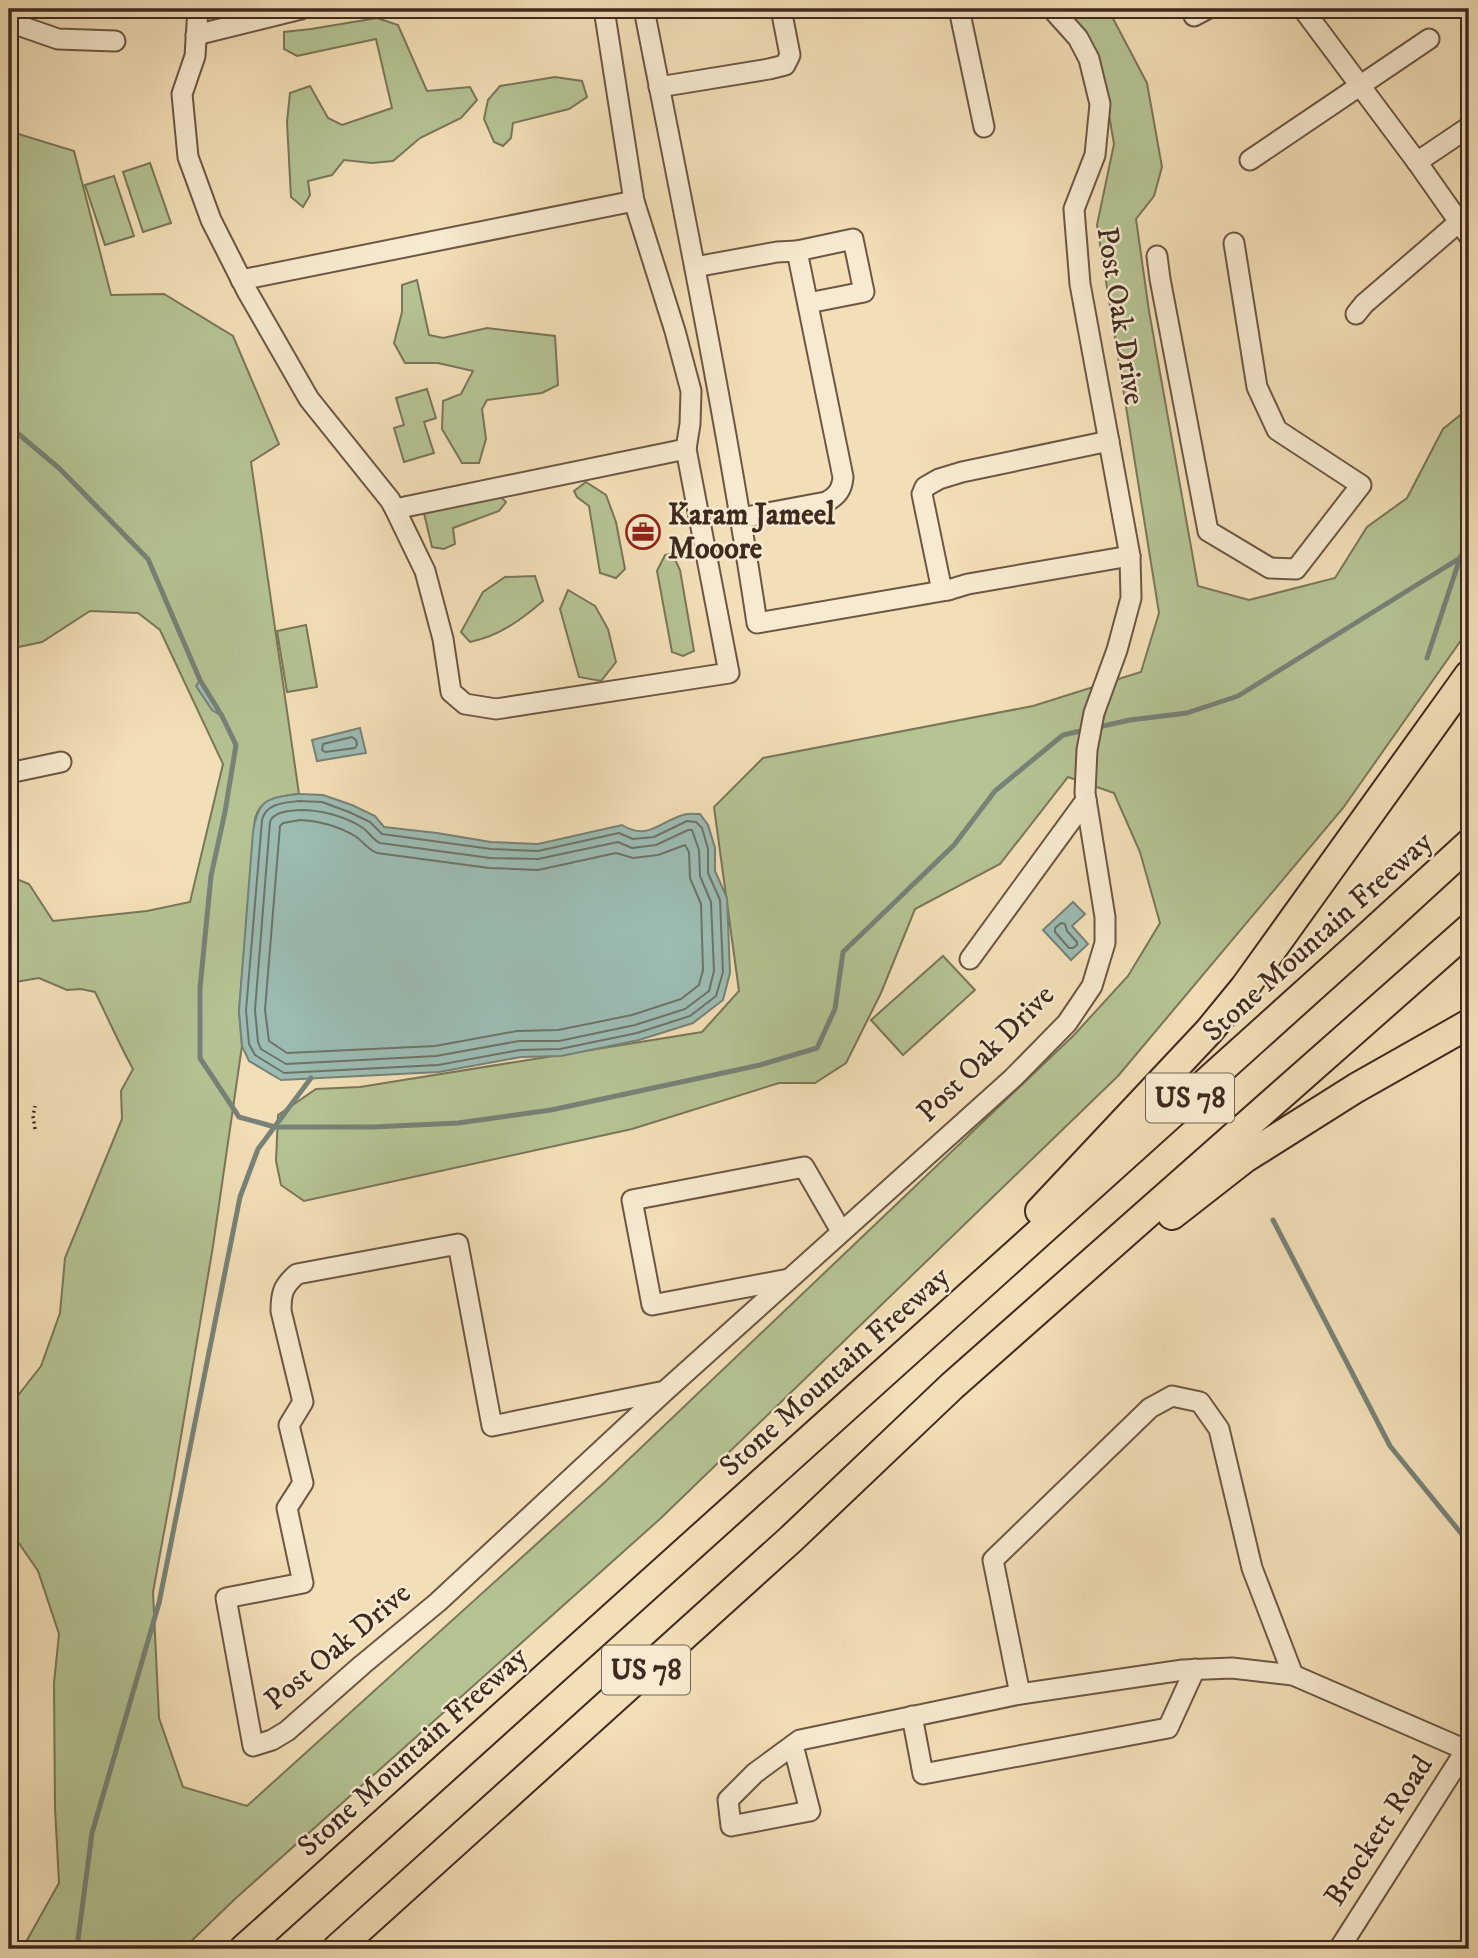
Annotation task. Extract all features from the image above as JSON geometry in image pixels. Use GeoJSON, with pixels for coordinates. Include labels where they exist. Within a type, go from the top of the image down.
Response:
{"type":"FeatureCollection","features":[{"type":"Feature","properties":{"kind":"highway"},"geometry":{"type":"LineString","coordinates":[[909,1351],[1209,1031],[1245,987],[1469,675]]}},
{"type":"Feature","properties":{"kind":"highway","name":"Stone Mountain Freeway"},"geometry":{"type":"LineString","coordinates":[[244,1949],[1469,844]]}},
{"type":"Feature","properties":{"kind":"highway","name":"US 78"},"geometry":{"type":"LineString","coordinates":[[337,1949],[791,1539],[952,1386],[1469,929]]}},
{"type":"Feature","properties":{"kind":"highway"},"geometry":{"type":"LineString","coordinates":[[952,1386],[1245,1158],[1356,1088],[1469,1024]]}},
{"type":"Feature","properties":{"kind":"street"},"geometry":{"type":"LineString","coordinates":[[198,9],[195,56],[182,93],[188,158],[211,220],[241,280],[309,399],[395,509],[425,571],[443,639],[451,692],[465,705],[496,709],[729,673],[686,449],[691,391],[634,201],[604,9]]}},
{"type":"Feature","properties":{"kind":"street"},"geometry":{"type":"LineString","coordinates":[[196,35],[301,9]]}},
{"type":"Feature","properties":{"kind":"street"},"geometry":{"type":"LineString","coordinates":[[644,9],[695,267],[741,518],[757,623],[1130,556]]}},
{"type":"Feature","properties":{"kind":"street"},"geometry":{"type":"LineString","coordinates":[[659,87],[785,65],[790,55],[780,9]]}},
{"type":"Feature","properties":{"kind":"street"},"geometry":{"type":"LineString","coordinates":[[959,9],[984,127]]}},
{"type":"Feature","properties":{"kind":"street","name":"Post Oak Drive"},"geometry":{"type":"LineString","coordinates":[[665,1391],[492,1426],[458,1244],[297,1275],[286,1283],[281,1297],[281,1311],[303,1402],[289,1425],[303,1483],[287,1508],[303,1583],[226,1598],[253,1746],[272,1740],[287,1731],[438,1602],[665,1391],[1013,1078],[1067,1023],[1092,986],[1105,943],[1105,917],[1086,800],[1087,750],[1094,713],[1117,650],[1131,598],[1130,556],[1080,284],[1074,209],[1095,155],[1100,104],[1089,59],[1077,38],[1052,9]]}},
{"type":"Feature","properties":{"kind":"street"},"geometry":{"type":"LineString","coordinates":[[1303,9],[1460,222]]}},
{"type":"Feature","properties":{"kind":"street"},"geometry":{"type":"LineString","coordinates":[[9,22],[58,39],[115,41]]}},
{"type":"Feature","properties":{"kind":"street"},"geometry":{"type":"LineString","coordinates":[[1250,160],[1429,39]]}},
{"type":"Feature","properties":{"kind":"street"},"geometry":{"type":"LineString","coordinates":[[1417,162],[1469,127]]}},
{"type":"Feature","properties":{"kind":"street"},"geometry":{"type":"LineString","coordinates":[[241,280],[634,201]]}},
{"type":"Feature","properties":{"kind":"street"},"geometry":{"type":"LineString","coordinates":[[1356,314],[1364,304],[1460,222],[1469,203]]}},
{"type":"Feature","properties":{"kind":"street"},"geometry":{"type":"LineString","coordinates":[[695,267],[853,239],[864,292],[808,303]]}},
{"type":"Feature","properties":{"kind":"street"},"geometry":{"type":"LineString","coordinates":[[1157,256],[1208,531],[1270,568],[1296,569],[1361,485],[1277,430],[1257,387],[1234,243]]}},
{"type":"Feature","properties":{"kind":"street"},"geometry":{"type":"LineString","coordinates":[[741,518],[826,502],[842,487],[843,477],[797,251]]}},
{"type":"Feature","properties":{"kind":"street","name":"Post Oak Drive"},"geometry":{"type":"LineString","coordinates":[[948,590],[941,586],[922,494],[925,487],[939,479],[962,472],[1109,441]]}},
{"type":"Feature","properties":{"kind":"street"},"geometry":{"type":"LineString","coordinates":[[395,509],[686,449]]}},
{"type":"Feature","properties":{"kind":"street"},"geometry":{"type":"LineString","coordinates":[[9,773],[61,762]]}},
{"type":"Feature","properties":{"kind":"street"},"geometry":{"type":"LineString","coordinates":[[970,959],[1086,800]]}},
{"type":"Feature","properties":{"kind":"street"},"geometry":{"type":"LineString","coordinates":[[789,1279],[652,1305],[632,1200],[804,1167],[841,1231]]}},
{"type":"Feature","properties":{"kind":"street"},"geometry":{"type":"LineString","coordinates":[[1020,1694],[993,1560],[1150,1408],[1172,1396],[1200,1402],[1219,1429],[1252,1568],[1293,1675]]}},
{"type":"Feature","properties":{"kind":"street"},"geometry":{"type":"LineString","coordinates":[[793,1745],[810,1811],[731,1826],[728,1800],[755,1773],[793,1745],[800,1740],[1020,1694],[1195,1670],[1232,1668],[1293,1675],[1468,1747]]}},
{"type":"Feature","properties":{"kind":"street"},"geometry":{"type":"LineString","coordinates":[[912,1716],[923,1774],[1168,1728],[1195,1670]]}},
{"type":"Feature","properties":{"kind":"street","name":"Brockett Road"},"geometry":{"type":"LineString","coordinates":[[1339,1949],[1468,1747]]}},
{"type":"Feature","properties":{"kind":"path"},"geometry":{"type":"LineString","coordinates":[[35,1106],[35,1129]]}},
{"type":"Feature","properties":{"kind":"green space"},"geometry":{"type":"Polygon","coordinates":[[[1064,9],[1108,9],[1147,83],[1162,167],[1154,196],[1136,219],[1149,311],[1198,586],[1249,600],[1335,578],[1367,527],[1407,498],[1443,429],[1469,408],[1469,629],[1343,808],[1118,1076],[661,1518],[236,1898],[183,1949],[22,1949],[59,1883],[55,1808],[54,1683],[59,1634],[38,1571],[14,1536],[9,1520],[9,1407],[41,1366],[60,1313],[65,1258],[122,1119],[121,1091],[133,1069],[95,992],[67,990],[39,978],[9,983],[9,876],[29,884],[53,921],[147,911],[190,902],[223,764],[160,630],[138,613],[90,611],[42,642],[9,649],[9,131],[74,151],[111,295],[164,294],[233,336],[279,444],[251,462],[299,794],[266,802],[255,819],[239,1011],[242,1046],[213,1246],[153,1592],[159,1718],[183,1787],[247,1806],[605,1482],[1074,1035],[1128,976],[1160,923],[1140,852],[1114,793],[1068,777],[1000,864],[915,909],[881,993],[846,1063],[815,1083],[779,1083],[632,1129],[304,1201],[281,1185],[276,1161],[278,1115],[316,1089],[360,1087],[702,1032],[739,991],[714,807],[763,758],[1033,706],[1141,672],[1159,613],[1097,225],[1114,144],[1102,74],[1064,9]]]}},
{"type":"Feature","properties":{"kind":"green space"},"geometry":{"type":"Polygon","coordinates":[[[377,18],[398,25],[427,91],[470,87],[477,100],[461,118],[420,138],[393,161],[372,163],[344,160],[332,175],[308,181],[310,195],[303,207],[291,197],[287,122],[290,93],[310,86],[328,118],[342,125],[392,108],[376,39],[297,56],[284,49],[284,32],[377,18]]]}},
{"type":"Feature","properties":{"kind":"green space"},"geometry":{"type":"Polygon","coordinates":[[[555,77],[582,81],[587,97],[569,109],[513,123],[511,138],[503,146],[494,142],[484,119],[488,100],[500,86],[555,77]]]}},
{"type":"Feature","properties":{"kind":"green space"},"geometry":{"type":"Polygon","coordinates":[[[150,163],[171,223],[143,232],[123,172],[150,163]]]}},
{"type":"Feature","properties":{"kind":"green space"},"geometry":{"type":"Polygon","coordinates":[[[114,176],[134,236],[105,245],[85,185],[114,176]]]}},
{"type":"Feature","properties":{"kind":"green space"},"geometry":{"type":"Polygon","coordinates":[[[417,280],[429,335],[443,338],[487,328],[555,336],[558,385],[542,393],[487,400],[482,409],[486,439],[479,463],[462,463],[442,429],[443,401],[461,394],[473,371],[438,363],[405,363],[394,343],[402,312],[402,285],[417,280]]]}},
{"type":"Feature","properties":{"kind":"green space"},"geometry":{"type":"Polygon","coordinates":[[[427,389],[436,418],[424,422],[434,453],[404,462],[394,428],[404,425],[396,398],[427,389]]]}},
{"type":"Feature","properties":{"kind":"green space"},"geometry":{"type":"Polygon","coordinates":[[[586,482],[606,495],[616,522],[625,569],[616,578],[600,573],[589,506],[577,497],[574,491],[586,482]]]}},
{"type":"Feature","properties":{"kind":"green space"},"geometry":{"type":"Polygon","coordinates":[[[498,494],[506,502],[499,511],[453,528],[455,544],[444,549],[432,547],[423,509],[498,494]]]}},
{"type":"Feature","properties":{"kind":"green space"},"geometry":{"type":"Polygon","coordinates":[[[672,553],[680,570],[694,651],[683,656],[672,652],[657,571],[665,555],[672,553]]]}},
{"type":"Feature","properties":{"kind":"green space"},"geometry":{"type":"Polygon","coordinates":[[[535,576],[543,601],[526,615],[500,631],[470,642],[461,632],[483,592],[505,577],[535,576]]]}},
{"type":"Feature","properties":{"kind":"green space"},"geometry":{"type":"Polygon","coordinates":[[[568,590],[595,606],[608,629],[616,662],[601,681],[579,677],[560,609],[568,590]]]}},
{"type":"Feature","properties":{"kind":"green space"},"geometry":{"type":"Polygon","coordinates":[[[306,625],[317,687],[287,692],[277,631],[306,625]]]}},
{"type":"Feature","properties":{"kind":"green space"},"geometry":{"type":"Polygon","coordinates":[[[943,956],[975,990],[903,1055],[871,1020],[943,956]]]}},
{"type":"Feature","properties":{"kind":"water"},"geometry":{"type":"Polygon","coordinates":[[[200,680],[222,716],[212,710],[196,686],[200,680]]]}},
{"type":"Feature","properties":{"kind":"water"},"geometry":{"type":"Polygon","coordinates":[[[360,728],[366,753],[317,761],[312,740],[360,728]]]}},
{"type":"Feature","properties":{"kind":"water"},"geometry":{"type":"Polygon","coordinates":[[[299,794],[323,795],[352,805],[375,816],[384,827],[491,842],[538,844],[622,825],[646,831],[685,814],[700,814],[708,825],[715,848],[715,871],[727,898],[730,973],[723,1000],[693,1023],[639,1040],[561,1056],[521,1057],[439,1072],[281,1080],[249,1061],[242,1046],[239,1011],[255,821],[266,802],[299,794]]]}},
{"type":"Feature","properties":{"kind":"water"},"geometry":{"type":"Polygon","coordinates":[[[1073,902],[1085,914],[1072,926],[1088,944],[1071,960],[1043,930],[1073,902]]]}},
{"type":"Feature","properties":{"kind":"waterway"},"geometry":{"type":"LineString","coordinates":[[9,426],[60,469],[148,559],[200,680],[236,745],[211,876],[200,988],[200,1058],[239,1117],[275,1127],[373,1127],[458,1123],[551,1110],[760,1065],[817,1048],[835,1009],[843,952],[954,845],[995,791],[1063,735],[1085,730]]}},
{"type":"Feature","properties":{"kind":"waterway"},"geometry":{"type":"LineString","coordinates":[[1094,728],[1130,720],[1187,713],[1238,696],[1460,558],[1469,542]]}},
{"type":"Feature","properties":{"kind":"waterway"},"geometry":{"type":"LineString","coordinates":[[1427,658],[1460,558]]}},
{"type":"Feature","properties":{"kind":"waterway"},"geometry":{"type":"LineString","coordinates":[[77,1947],[92,1833],[159,1603],[240,1197],[258,1149],[311,1078]]}},
{"type":"Feature","properties":{"kind":"waterway"},"geometry":{"type":"LineString","coordinates":[[1273,1220],[1390,1446],[1469,1543]]}},
{"type":"Feature","properties":{"kind":"place","name":"Karam Jameel Mooore"},"geometry":{"type":"Point","coordinates":[643,532]}}]}
